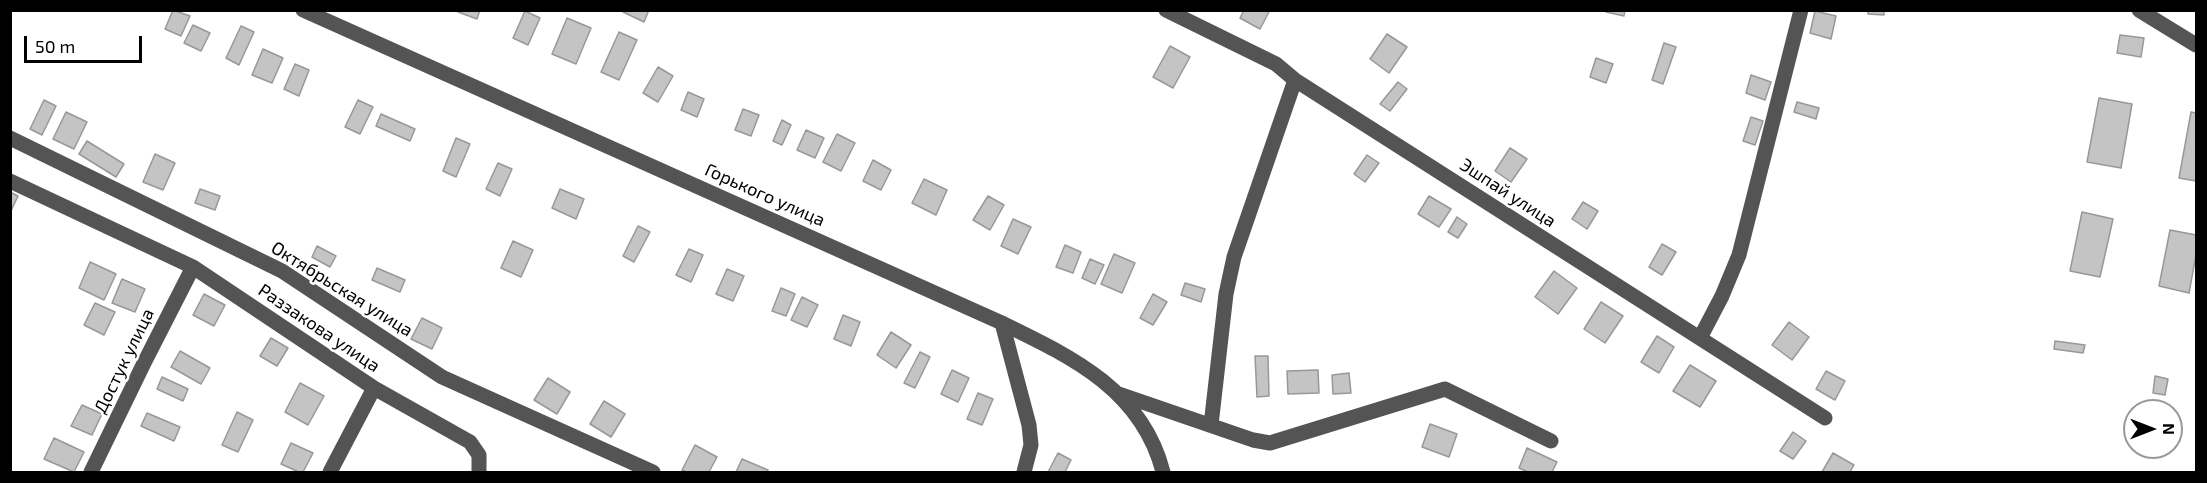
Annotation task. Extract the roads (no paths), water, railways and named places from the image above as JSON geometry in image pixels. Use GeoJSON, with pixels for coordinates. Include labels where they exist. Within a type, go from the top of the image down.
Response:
{"type":"FeatureCollection","features":[{"type":"Feature","properties":{"kind":"street","name":"Горького улица"},"geometry":{"type":"LineString","coordinates":[[303,10],[1002,323],[1067,355],[1119,394],[1140,422],[1160,460],[1163,472]]}},
{"type":"Feature","properties":{"kind":"street","name":"Эшпай улица"},"geometry":{"type":"LineString","coordinates":[[1166,10],[1276,64],[1295,80],[1824,418]]}},
{"type":"Feature","properties":{"kind":"street"},"geometry":{"type":"LineString","coordinates":[[1700,338],[1722,296],[1739,255],[1801,10]]}},
{"type":"Feature","properties":{"kind":"street"},"geometry":{"type":"LineString","coordinates":[[2139,10],[2196,45]]}},
{"type":"Feature","properties":{"kind":"street"},"geometry":{"type":"LineString","coordinates":[[1211,425],[1226,294],[1234,257],[1295,80]]}},
{"type":"Feature","properties":{"kind":"street","name":"Октябрьская улица"},"geometry":{"type":"LineString","coordinates":[[10,138],[282,271],[442,377],[653,472]]}},
{"type":"Feature","properties":{"kind":"street","name":"Раззакова улица"},"geometry":{"type":"LineString","coordinates":[[10,181],[193,267],[375,388],[330,472]]}},
{"type":"Feature","properties":{"kind":"street","name":"Достук улица"},"geometry":{"type":"LineString","coordinates":[[91,472],[193,267]]}},
{"type":"Feature","properties":{"kind":"street"},"geometry":{"type":"LineString","coordinates":[[1002,323],[1029,424],[1031,445],[1024,472]]}},
{"type":"Feature","properties":{"kind":"street"},"geometry":{"type":"LineString","coordinates":[[375,388],[470,442],[479,455],[479,472]]}},
{"type":"Feature","properties":{"kind":"street"},"geometry":{"type":"LineString","coordinates":[[1119,394],[1253,440],[1270,443],[1444,389],[1551,441]]}}]}
